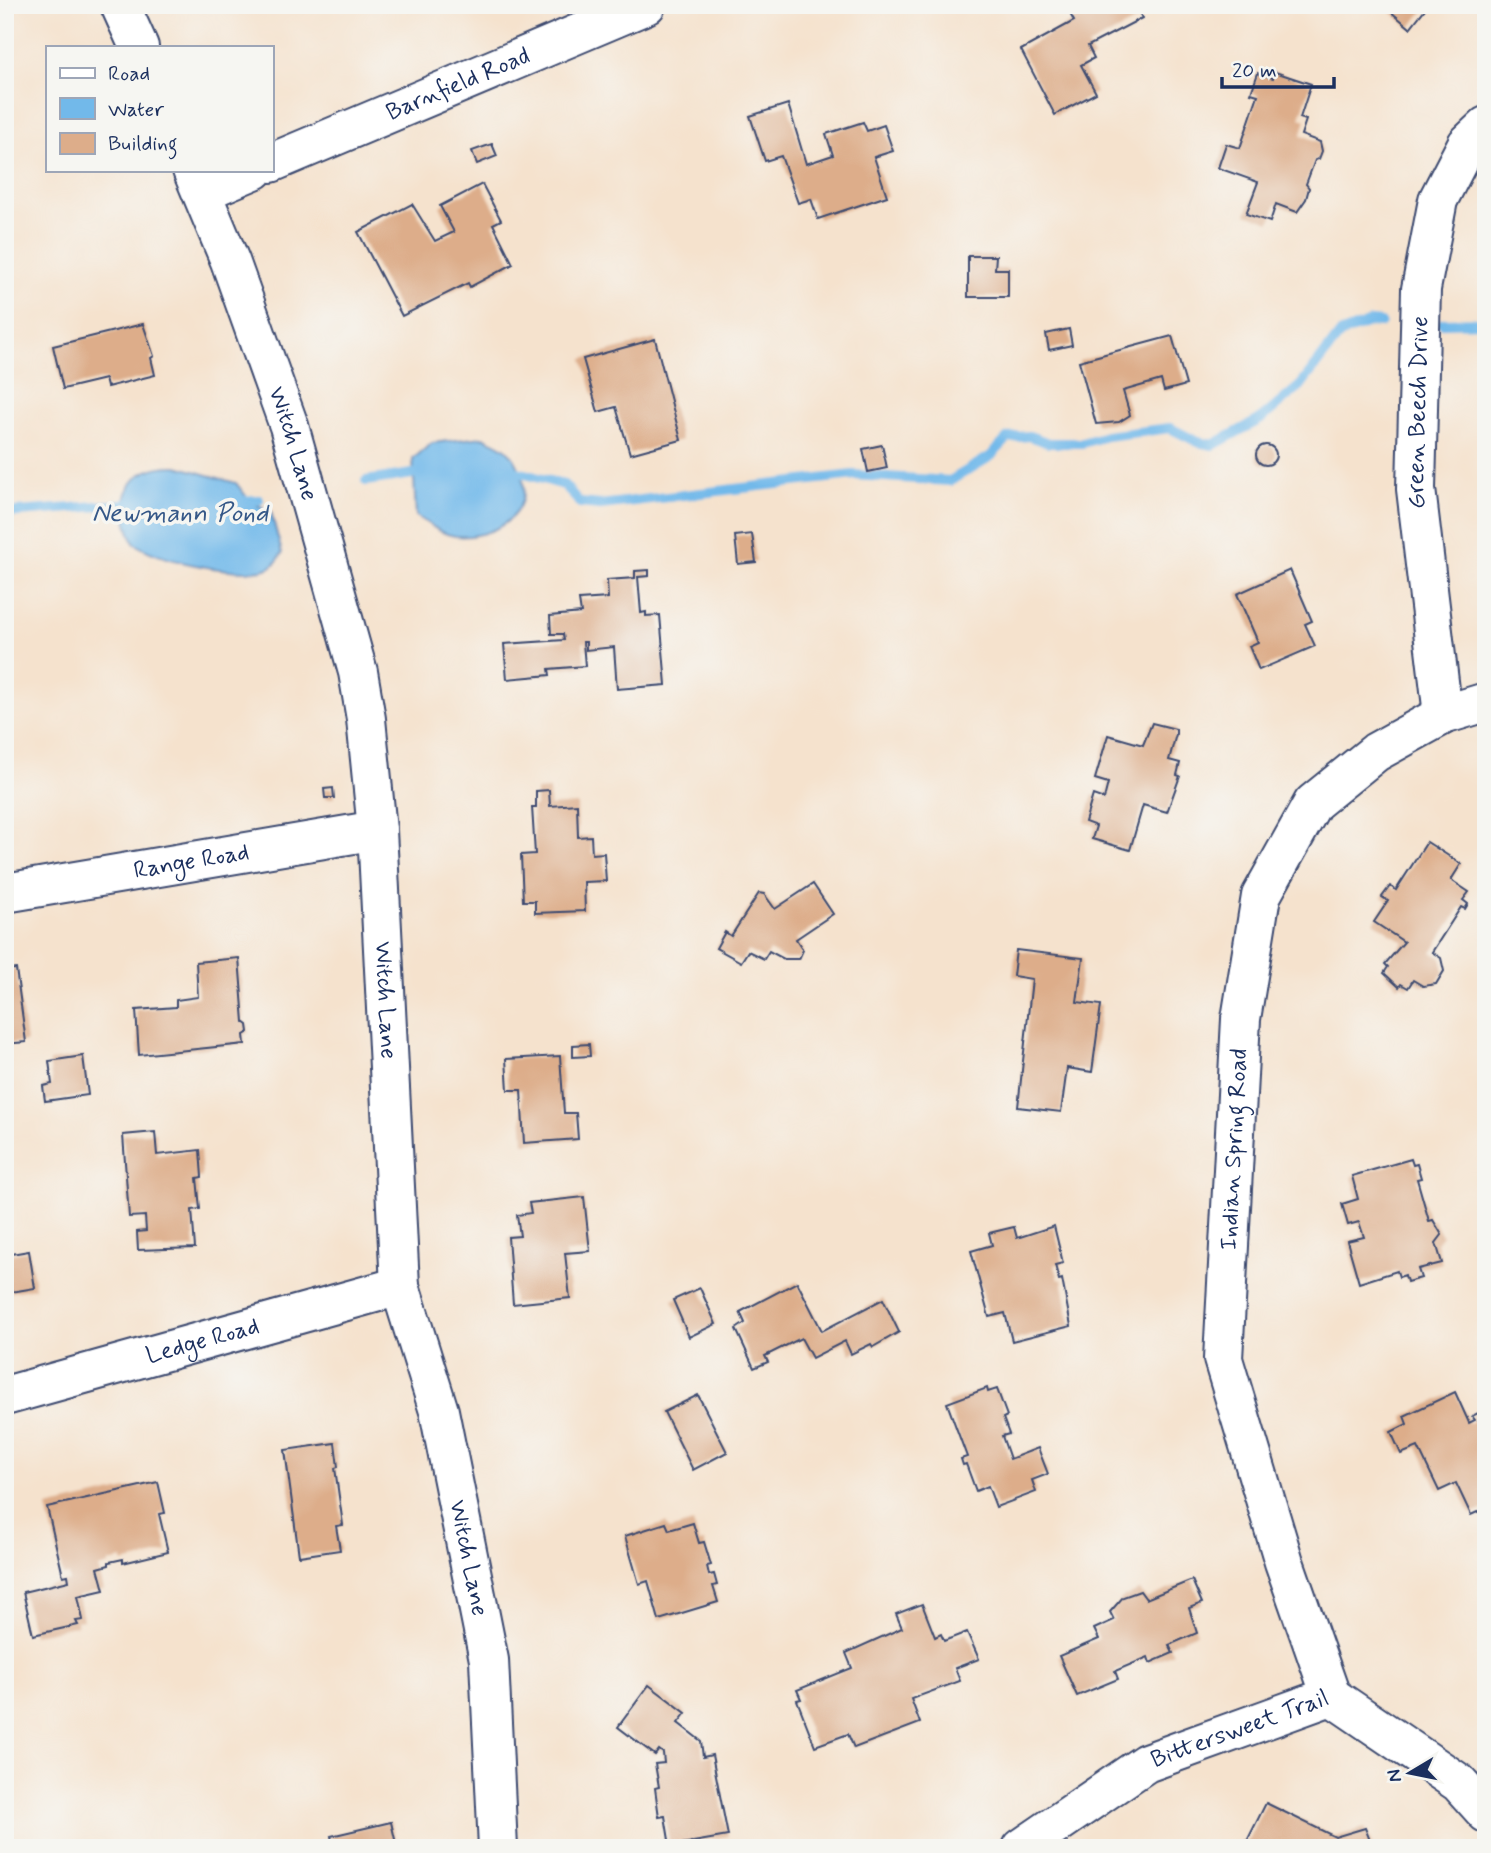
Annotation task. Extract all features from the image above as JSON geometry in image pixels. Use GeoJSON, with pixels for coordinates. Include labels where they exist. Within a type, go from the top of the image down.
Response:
{"type":"FeatureCollection","features":[{"type":"Feature","properties":{"kind":"street"},"geometry":{"type":"LineString","coordinates":[[120,5],[138,46]]}},
{"type":"Feature","properties":{"kind":"street","name":"Barnfield Road"},"geometry":{"type":"LineString","coordinates":[[273,162],[646,5]]}},
{"type":"Feature","properties":{"kind":"street","name":"Green Beech Drive"},"geometry":{"type":"LineString","coordinates":[[1443,715],[1416,489],[1421,289],[1438,200],[1467,144],[1486,125]]}},
{"type":"Feature","properties":{"kind":"street"},"geometry":{"type":"LineString","coordinates":[[197,181],[244,172]]}},
{"type":"Feature","properties":{"kind":"street","name":"Witch Lane"},"geometry":{"type":"LineString","coordinates":[[197,181],[289,426],[347,626],[366,719],[377,830],[400,1286],[439,1411],[489,1660],[498,1848]]}},
{"type":"Feature","properties":{"kind":"street","name":"Indian Spring Road"},"geometry":{"type":"LineString","coordinates":[[1331,1696],[1284,1562],[1223,1359],[1241,1019],[1261,896],[1313,803],[1376,752],[1443,715],[1486,702]]}},
{"type":"Feature","properties":{"kind":"street","name":"Range Road"},"geometry":{"type":"LineString","coordinates":[[5,892],[377,830]]}},
{"type":"Feature","properties":{"kind":"street","name":"Ledge Road"},"geometry":{"type":"LineString","coordinates":[[5,1396],[400,1286]]}},
{"type":"Feature","properties":{"kind":"street","name":"Bittersweet Trail"},"geometry":{"type":"LineString","coordinates":[[1022,1848],[1146,1763],[1331,1696],[1459,1783],[1486,1813]]}},
{"type":"Feature","properties":{"kind":"water"},"geometry":{"type":"Polygon","coordinates":[[[483,437],[507,450],[514,458],[524,488],[522,501],[516,512],[496,529],[469,536],[444,533],[416,516],[413,459],[432,443],[483,437]]]}},
{"type":"Feature","properties":{"kind":"water","name":"Newmann Pond"},"geometry":{"type":"Polygon","coordinates":[[[177,466],[236,483],[250,501],[271,512],[282,553],[275,564],[262,570],[248,571],[214,568],[160,556],[134,543],[125,513],[129,488],[146,472],[159,467],[177,466]]]}},
{"type":"Feature","properties":{"kind":"building"},"geometry":{"type":"Polygon","coordinates":[[[1065,5],[1135,5],[1142,18],[1088,46],[1094,58],[1081,65],[1096,93],[1055,115],[1021,50],[1074,21],[1065,5]]]}},
{"type":"Feature","properties":{"kind":"building"},"geometry":{"type":"Polygon","coordinates":[[[1383,5],[1428,5],[1410,28],[1383,5]]]}},
{"type":"Feature","properties":{"kind":"building"},"geometry":{"type":"Polygon","coordinates":[[[1275,72],[1311,84],[1300,118],[1306,120],[1301,135],[1320,142],[1322,151],[1319,159],[1315,160],[1306,184],[1309,188],[1306,199],[1297,212],[1276,204],[1270,222],[1246,214],[1258,182],[1218,168],[1226,144],[1240,148],[1258,95],[1251,93],[1258,73],[1273,78],[1275,72]]]}},
{"type":"Feature","properties":{"kind":"building"},"geometry":{"type":"Polygon","coordinates":[[[788,104],[806,164],[833,155],[826,134],[863,122],[867,131],[884,125],[893,151],[874,157],[887,196],[818,219],[811,199],[798,203],[781,156],[765,161],[750,116],[788,104]]]}},
{"type":"Feature","properties":{"kind":"building"},"geometry":{"type":"Polygon","coordinates":[[[492,144],[497,156],[477,164],[472,151],[492,144]]]}},
{"type":"Feature","properties":{"kind":"building"},"geometry":{"type":"Polygon","coordinates":[[[482,184],[501,220],[493,224],[513,264],[470,287],[468,283],[402,316],[358,232],[412,204],[435,241],[454,232],[440,206],[482,184]]]}},
{"type":"Feature","properties":{"kind":"building"},"geometry":{"type":"Polygon","coordinates":[[[968,256],[996,256],[995,269],[1008,269],[1008,297],[968,297],[968,256]]]}},
{"type":"Feature","properties":{"kind":"building"},"geometry":{"type":"Polygon","coordinates":[[[143,324],[154,356],[151,358],[155,375],[107,387],[105,379],[63,389],[53,346],[143,324]]]}},
{"type":"Feature","properties":{"kind":"building"},"geometry":{"type":"Polygon","coordinates":[[[1069,329],[1072,345],[1049,350],[1046,334],[1069,329]]]}},
{"type":"Feature","properties":{"kind":"building"},"geometry":{"type":"Polygon","coordinates":[[[1172,336],[1186,385],[1164,391],[1161,380],[1123,391],[1130,415],[1119,422],[1096,424],[1079,361],[1172,336]]]}},
{"type":"Feature","properties":{"kind":"building"},"geometry":{"type":"Polygon","coordinates":[[[655,339],[681,440],[630,454],[616,407],[598,412],[583,359],[655,339]]]}},
{"type":"Feature","properties":{"kind":"building"},"geometry":{"type":"Polygon","coordinates":[[[882,445],[887,468],[868,472],[863,449],[882,445]]]}},
{"type":"Feature","properties":{"kind":"building"},"geometry":{"type":"Polygon","coordinates":[[[1262,445],[1270,445],[1276,455],[1270,465],[1262,465],[1256,459],[1256,451],[1262,445]]]}},
{"type":"Feature","properties":{"kind":"building"},"geometry":{"type":"Polygon","coordinates":[[[752,534],[756,562],[738,564],[735,536],[752,534]]]}},
{"type":"Feature","properties":{"kind":"building"},"geometry":{"type":"Polygon","coordinates":[[[649,570],[649,576],[638,577],[641,613],[646,612],[646,616],[660,615],[666,685],[617,689],[614,647],[586,650],[586,642],[583,642],[585,666],[549,669],[550,675],[507,679],[504,644],[564,640],[563,634],[551,634],[550,616],[581,613],[579,600],[608,598],[607,580],[635,578],[635,571],[649,570]]]}},
{"type":"Feature","properties":{"kind":"building"},"geometry":{"type":"Polygon","coordinates":[[[1290,570],[1312,621],[1305,624],[1315,646],[1259,670],[1249,646],[1258,642],[1237,594],[1290,570]]]}},
{"type":"Feature","properties":{"kind":"building"},"geometry":{"type":"Polygon","coordinates":[[[1152,723],[1176,729],[1169,760],[1180,763],[1177,775],[1180,776],[1167,812],[1143,805],[1130,850],[1092,839],[1096,826],[1085,822],[1093,795],[1104,799],[1108,783],[1095,779],[1108,735],[1143,745],[1152,723]]]}},
{"type":"Feature","properties":{"kind":"building"},"geometry":{"type":"Polygon","coordinates":[[[333,788],[334,798],[325,798],[324,789],[333,788]]]}},
{"type":"Feature","properties":{"kind":"building"},"geometry":{"type":"Polygon","coordinates":[[[549,790],[550,806],[577,804],[578,837],[591,836],[592,854],[604,853],[606,881],[584,882],[585,911],[535,913],[535,901],[523,901],[521,855],[535,854],[532,807],[536,807],[536,791],[549,790]]]}},
{"type":"Feature","properties":{"kind":"building"},"geometry":{"type":"Polygon","coordinates":[[[1427,842],[1461,864],[1451,880],[1469,892],[1463,900],[1468,904],[1465,909],[1461,907],[1432,952],[1441,958],[1444,971],[1436,984],[1423,986],[1413,980],[1408,988],[1401,984],[1399,987],[1384,973],[1388,967],[1385,964],[1404,942],[1374,922],[1388,901],[1382,897],[1390,886],[1396,890],[1427,842]]]}},
{"type":"Feature","properties":{"kind":"building"},"geometry":{"type":"Polygon","coordinates":[[[813,884],[833,914],[796,939],[803,950],[799,959],[784,959],[769,951],[764,959],[748,951],[741,962],[716,948],[725,932],[731,936],[759,893],[764,894],[775,909],[813,884]]]}},
{"type":"Feature","properties":{"kind":"building"},"geometry":{"type":"Polygon","coordinates":[[[1016,950],[1083,958],[1077,1002],[1101,1005],[1092,1072],[1067,1068],[1061,1112],[1018,1107],[1032,979],[1013,976],[1016,950]]]}},
{"type":"Feature","properties":{"kind":"building"},"geometry":{"type":"Polygon","coordinates":[[[239,958],[244,1022],[248,1025],[249,1032],[244,1035],[245,1044],[139,1055],[136,1010],[176,1007],[176,1000],[198,997],[196,962],[239,958]]]}},
{"type":"Feature","properties":{"kind":"building"},"geometry":{"type":"Polygon","coordinates":[[[16,969],[26,1042],[5,1044],[5,970],[16,969]]]}},
{"type":"Feature","properties":{"kind":"building"},"geometry":{"type":"Polygon","coordinates":[[[589,1044],[590,1056],[573,1057],[573,1045],[589,1044]]]}},
{"type":"Feature","properties":{"kind":"building"},"geometry":{"type":"Polygon","coordinates":[[[83,1056],[88,1095],[45,1101],[43,1086],[52,1084],[49,1061],[83,1056]]]}},
{"type":"Feature","properties":{"kind":"building"},"geometry":{"type":"Polygon","coordinates":[[[560,1056],[564,1113],[576,1113],[578,1139],[524,1143],[521,1090],[508,1090],[506,1059],[560,1056]]]}},
{"type":"Feature","properties":{"kind":"building"},"geometry":{"type":"Polygon","coordinates":[[[155,1132],[157,1155],[200,1150],[202,1177],[197,1178],[200,1209],[192,1210],[195,1248],[138,1250],[137,1232],[146,1231],[145,1216],[129,1217],[123,1135],[155,1132]]]}},
{"type":"Feature","properties":{"kind":"building"},"geometry":{"type":"Polygon","coordinates":[[[1411,1159],[1413,1165],[1417,1164],[1421,1178],[1417,1179],[1429,1221],[1433,1220],[1442,1235],[1436,1243],[1442,1263],[1418,1269],[1421,1278],[1407,1282],[1405,1275],[1399,1277],[1397,1271],[1359,1283],[1347,1241],[1364,1237],[1359,1222],[1348,1225],[1342,1204],[1358,1199],[1352,1176],[1411,1159]]]}},
{"type":"Feature","properties":{"kind":"building"},"geometry":{"type":"Polygon","coordinates":[[[584,1197],[590,1251],[565,1253],[570,1298],[513,1304],[508,1237],[520,1236],[517,1215],[531,1213],[529,1203],[584,1197]]]}},
{"type":"Feature","properties":{"kind":"building"},"geometry":{"type":"Polygon","coordinates":[[[1054,1226],[1063,1263],[1055,1265],[1059,1280],[1062,1279],[1071,1326],[1012,1341],[1005,1313],[989,1317],[971,1251],[992,1245],[989,1233],[1014,1227],[1017,1238],[1054,1226]]]}},
{"type":"Feature","properties":{"kind":"building"},"geometry":{"type":"Polygon","coordinates":[[[29,1251],[35,1288],[5,1293],[5,1255],[29,1251]]]}},
{"type":"Feature","properties":{"kind":"building"},"geometry":{"type":"Polygon","coordinates":[[[797,1282],[822,1331],[883,1299],[899,1332],[873,1347],[871,1344],[851,1354],[845,1341],[812,1358],[801,1338],[765,1356],[768,1362],[754,1368],[736,1329],[745,1323],[740,1312],[797,1282]]]}},
{"type":"Feature","properties":{"kind":"building"},"geometry":{"type":"Polygon","coordinates":[[[700,1288],[716,1324],[689,1337],[673,1300],[700,1288]]]}},
{"type":"Feature","properties":{"kind":"building"},"geometry":{"type":"Polygon","coordinates":[[[987,1388],[988,1392],[997,1389],[1007,1416],[1003,1418],[1009,1434],[1002,1436],[1010,1459],[1038,1448],[1048,1474],[1032,1480],[1036,1492],[996,1507],[988,1486],[976,1491],[966,1464],[963,1465],[961,1459],[967,1457],[947,1403],[987,1388]]]}},
{"type":"Feature","properties":{"kind":"building"},"geometry":{"type":"Polygon","coordinates":[[[1455,1392],[1469,1423],[1475,1420],[1472,1416],[1486,1409],[1486,1469],[1480,1472],[1486,1485],[1486,1508],[1471,1515],[1456,1483],[1439,1491],[1418,1447],[1401,1454],[1391,1432],[1407,1424],[1404,1416],[1455,1392]]]}},
{"type":"Feature","properties":{"kind":"building"},"geometry":{"type":"Polygon","coordinates":[[[698,1395],[727,1452],[693,1470],[664,1412],[698,1395]]]}},
{"type":"Feature","properties":{"kind":"building"},"geometry":{"type":"Polygon","coordinates":[[[335,1443],[338,1467],[335,1468],[343,1525],[336,1526],[340,1550],[299,1556],[285,1450],[335,1443]]]}},
{"type":"Feature","properties":{"kind":"building"},"geometry":{"type":"Polygon","coordinates":[[[158,1482],[165,1513],[159,1514],[168,1552],[123,1563],[123,1559],[109,1562],[109,1565],[98,1568],[104,1590],[78,1596],[83,1620],[76,1621],[78,1625],[33,1635],[23,1592],[69,1581],[68,1575],[63,1576],[47,1507],[158,1482]]]}},
{"type":"Feature","properties":{"kind":"building"},"geometry":{"type":"Polygon","coordinates":[[[666,1523],[669,1530],[693,1523],[699,1543],[704,1542],[711,1565],[707,1566],[709,1575],[714,1574],[717,1585],[713,1586],[718,1602],[659,1620],[648,1581],[639,1584],[625,1536],[666,1523]]]}},
{"type":"Feature","properties":{"kind":"building"},"geometry":{"type":"Polygon","coordinates":[[[1192,1580],[1202,1603],[1189,1608],[1197,1633],[1169,1645],[1173,1653],[1150,1663],[1148,1657],[1115,1671],[1118,1679],[1077,1696],[1059,1656],[1099,1639],[1094,1629],[1114,1620],[1110,1612],[1123,1597],[1140,1591],[1146,1599],[1192,1580]]]}},
{"type":"Feature","properties":{"kind":"building"},"geometry":{"type":"Polygon","coordinates":[[[922,1604],[935,1637],[941,1634],[944,1641],[967,1632],[979,1659],[955,1668],[960,1681],[911,1699],[920,1723],[854,1748],[848,1734],[815,1746],[797,1700],[801,1699],[797,1690],[852,1668],[846,1653],[902,1628],[896,1614],[922,1604]]]}},
{"type":"Feature","properties":{"kind":"building"},"geometry":{"type":"Polygon","coordinates":[[[649,1685],[686,1713],[678,1723],[701,1741],[703,1757],[712,1755],[728,1836],[670,1846],[665,1816],[659,1817],[655,1788],[659,1787],[655,1764],[664,1763],[663,1753],[659,1750],[655,1755],[618,1727],[649,1685]]]}},
{"type":"Feature","properties":{"kind":"building"},"geometry":{"type":"Polygon","coordinates":[[[1266,1803],[1335,1837],[1365,1828],[1373,1848],[1256,1848],[1246,1843],[1266,1803]]]}},
{"type":"Feature","properties":{"kind":"building"},"geometry":{"type":"Polygon","coordinates":[[[391,1822],[397,1848],[328,1848],[333,1845],[331,1836],[391,1822]]]}},
{"type":"Feature","properties":{"kind":"waterway"},"geometry":{"type":"LineString","coordinates":[[507,469],[564,485],[580,503],[600,505],[853,475],[950,481],[991,456],[1008,438],[1029,436],[1049,443],[1082,443],[1106,436],[1170,428],[1198,442],[1213,445],[1261,419],[1301,385],[1340,334],[1371,322],[1381,323]]}},
{"type":"Feature","properties":{"kind":"waterway"},"geometry":{"type":"LineString","coordinates":[[1442,323],[1486,322]]}},
{"type":"Feature","properties":{"kind":"waterway"},"geometry":{"type":"LineString","coordinates":[[366,481],[426,472]]}},
{"type":"Feature","properties":{"kind":"waterway"},"geometry":{"type":"LineString","coordinates":[[239,501],[259,500]]}},
{"type":"Feature","properties":{"kind":"waterway"},"geometry":{"type":"LineString","coordinates":[[5,513],[139,503]]}}]}
